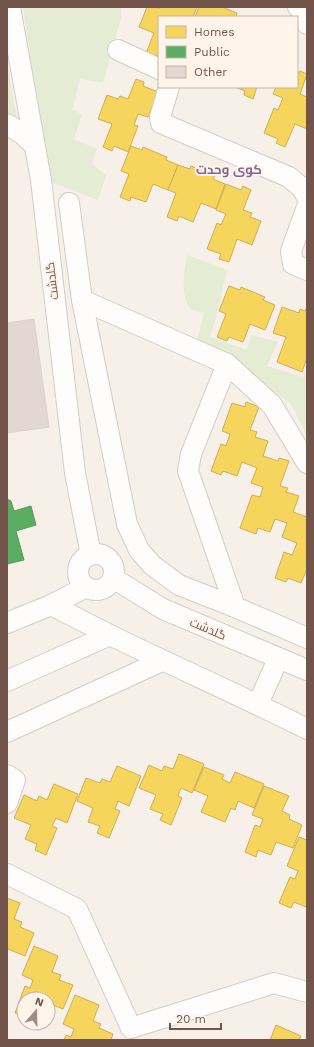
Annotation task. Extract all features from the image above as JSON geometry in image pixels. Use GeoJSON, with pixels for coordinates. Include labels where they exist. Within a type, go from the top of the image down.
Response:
{"type":"FeatureCollection","features":[{"type":"Feature","properties":{"kind":"street","name":"گلدشت"},"geometry":{"type":"LineString","coordinates":[[10,7],[40,180],[75,474],[91,554]]}},
{"type":"Feature","properties":{"kind":"street"},"geometry":{"type":"LineString","coordinates":[[298,7],[302,9],[307,24]]}},
{"type":"Feature","properties":{"kind":"street"},"geometry":{"type":"LineString","coordinates":[[118,50],[158,69]]}},
{"type":"Feature","properties":{"kind":"street"},"geometry":{"type":"LineString","coordinates":[[169,88],[160,116],[161,123],[289,177],[302,188],[307,197]]}},
{"type":"Feature","properties":{"kind":"street"},"geometry":{"type":"LineString","coordinates":[[7,124],[21,133],[33,144]]}},
{"type":"Feature","properties":{"kind":"street"},"geometry":{"type":"LineString","coordinates":[[69,203],[82,300],[128,524],[139,550],[152,565],[179,585],[307,638]]}},
{"type":"Feature","properties":{"kind":"street"},"geometry":{"type":"LineString","coordinates":[[307,207],[291,251],[293,264],[307,270]]}},
{"type":"Feature","properties":{"kind":"street"},"geometry":{"type":"LineString","coordinates":[[82,300],[227,364],[272,405],[307,463]]}},
{"type":"Feature","properties":{"kind":"street"},"geometry":{"type":"LineString","coordinates":[[227,364],[191,454],[188,471],[235,607]]}},
{"type":"Feature","properties":{"kind":"street"},"geometry":{"type":"LineString","coordinates":[[91,554],[102,555],[111,562],[114,573],[113,578],[107,587],[102,589],[91,589],[81,583],[78,572],[82,561],[91,554]]}},
{"type":"Feature","properties":{"kind":"street","name":"گلدشت"},"geometry":{"type":"LineString","coordinates":[[113,578],[163,610],[307,670]]}},
{"type":"Feature","properties":{"kind":"street"},"geometry":{"type":"LineString","coordinates":[[7,623],[51,605],[86,587]]}},
{"type":"Feature","properties":{"kind":"street"},"geometry":{"type":"LineString","coordinates":[[51,605],[162,661],[258,704],[307,729]]}},
{"type":"Feature","properties":{"kind":"street"},"geometry":{"type":"LineString","coordinates":[[7,681],[110,635]]}},
{"type":"Feature","properties":{"kind":"street"},"geometry":{"type":"LineString","coordinates":[[258,704],[278,659]]}},
{"type":"Feature","properties":{"kind":"street"},"geometry":{"type":"LineString","coordinates":[[7,732],[162,661]]}},
{"type":"Feature","properties":{"kind":"street"},"geometry":{"type":"LineString","coordinates":[[7,775],[15,780],[7,803]]}},
{"type":"Feature","properties":{"kind":"street"},"geometry":{"type":"LineString","coordinates":[[7,874],[77,909],[129,1034],[274,983],[307,992]]}},
{"type":"Feature","properties":{"kind":"green space"},"geometry":{"type":"Polygon","coordinates":[[[23,7],[121,7],[121,18],[103,83],[80,79],[72,110],[82,114],[74,139],[97,149],[92,164],[106,175],[98,200],[48,181],[23,7]]]}},
{"type":"Feature","properties":{"kind":"green space"},"geometry":{"type":"Polygon","coordinates":[[[7,64],[17,118],[7,114],[7,64]]]}},
{"type":"Feature","properties":{"kind":"green space"},"geometry":{"type":"Polygon","coordinates":[[[187,255],[227,270],[210,337],[247,350],[251,335],[278,342],[267,366],[303,377],[307,369],[307,436],[291,404],[234,362],[196,346],[204,313],[191,309],[185,298],[184,275],[187,255]]]}},
{"type":"Feature","properties":{"kind":"building: Homes"},"geometry":{"type":"Polygon","coordinates":[[[147,7],[197,7],[193,16],[158,16],[158,56],[156,55],[154,60],[145,56],[154,33],[139,27],[147,7]]]}},
{"type":"Feature","properties":{"kind":"building: Homes"},"geometry":{"type":"Polygon","coordinates":[[[199,7],[222,7],[237,13],[236,16],[195,16],[199,7]]]}},
{"type":"Feature","properties":{"kind":"building: Homes"},"geometry":{"type":"Polygon","coordinates":[[[300,71],[307,74],[300,94],[307,97],[307,129],[295,124],[285,147],[276,143],[278,139],[264,133],[274,108],[278,110],[283,98],[273,94],[276,88],[298,88],[298,75],[300,71]]]}},
{"type":"Feature","properties":{"kind":"building: Homes"},"geometry":{"type":"Polygon","coordinates":[[[136,79],[144,82],[143,86],[158,92],[148,117],[138,114],[134,125],[138,126],[128,152],[114,146],[112,151],[103,147],[112,124],[98,119],[107,95],[118,99],[120,96],[128,99],[136,79]]]}},
{"type":"Feature","properties":{"kind":"building: Homes"},"geometry":{"type":"Polygon","coordinates":[[[238,88],[257,88],[253,99],[244,95],[245,91],[238,88]]]}},
{"type":"Feature","properties":{"kind":"building: Homes"},"geometry":{"type":"Polygon","coordinates":[[[131,146],[142,150],[143,147],[167,157],[166,160],[178,165],[168,190],[153,184],[146,202],[131,197],[130,201],[120,197],[129,174],[121,171],[131,146]]]}},
{"type":"Feature","properties":{"kind":"building: Homes"},"geometry":{"type":"Polygon","coordinates":[[[178,165],[190,169],[191,166],[215,176],[213,179],[225,184],[216,209],[201,203],[193,222],[179,216],[177,221],[167,217],[176,193],[168,190],[178,165]]]}},
{"type":"Feature","properties":{"kind":"building: Homes"},"geometry":{"type":"Polygon","coordinates":[[[226,184],[241,190],[243,186],[251,190],[243,210],[252,213],[250,217],[261,221],[252,245],[237,239],[229,262],[219,259],[221,254],[207,249],[217,223],[221,225],[226,214],[216,210],[226,184]]]}},
{"type":"Feature","properties":{"kind":"building: Homes"},"geometry":{"type":"Polygon","coordinates":[[[229,286],[240,290],[241,287],[265,297],[263,300],[275,305],[265,330],[250,324],[243,342],[229,337],[227,341],[217,337],[226,314],[219,311],[229,286]]]}},
{"type":"Feature","properties":{"kind":"building: Homes"},"geometry":{"type":"Polygon","coordinates":[[[282,307],[299,313],[300,309],[305,311],[307,307],[307,358],[302,372],[277,362],[286,337],[273,333],[282,307]]]}},
{"type":"Feature","properties":{"kind":"building: Homes"},"geometry":{"type":"Polygon","coordinates":[[[246,402],[259,407],[250,430],[257,432],[255,437],[268,441],[263,456],[278,461],[279,458],[289,461],[280,486],[288,488],[286,492],[299,496],[293,512],[307,517],[307,569],[301,583],[288,578],[286,582],[275,578],[284,552],[292,555],[297,543],[282,537],[287,523],[275,519],[270,532],[258,528],[256,534],[240,528],[252,495],[260,497],[263,487],[251,483],[257,468],[242,462],[237,476],[223,471],[221,475],[211,471],[221,444],[226,446],[230,434],[222,431],[232,403],[245,407],[246,402]]]}},
{"type":"Feature","properties":{"kind":"building: Homes"},"geometry":{"type":"Polygon","coordinates":[[[179,754],[204,764],[192,793],[181,788],[178,796],[182,798],[171,825],[160,820],[163,814],[150,809],[156,795],[139,788],[149,765],[162,771],[164,766],[173,769],[179,754]]]}},
{"type":"Feature","properties":{"kind":"building: Homes"},"geometry":{"type":"Polygon","coordinates":[[[117,766],[141,776],[129,806],[118,801],[115,809],[120,811],[109,838],[97,833],[100,826],[88,822],[93,808],[77,801],[86,778],[100,783],[102,779],[110,782],[117,766]]]}},
{"type":"Feature","properties":{"kind":"building: Homes"},"geometry":{"type":"Polygon","coordinates":[[[204,767],[224,775],[222,779],[230,783],[235,772],[264,784],[254,808],[238,801],[235,810],[231,808],[225,822],[201,812],[208,796],[194,790],[204,767]]]}},
{"type":"Feature","properties":{"kind":"building: Homes"},"geometry":{"type":"Polygon","coordinates":[[[54,784],[78,794],[67,823],[56,818],[52,826],[57,828],[46,855],[35,850],[37,844],[25,839],[31,825],[14,818],[24,795],[37,801],[39,796],[47,800],[54,784]]]}},
{"type":"Feature","properties":{"kind":"building: Homes"},"geometry":{"type":"Polygon","coordinates":[[[264,786],[289,796],[282,811],[290,815],[289,819],[302,825],[293,848],[276,842],[271,855],[258,850],[256,857],[245,852],[255,825],[260,827],[263,819],[252,815],[264,786]]]}},
{"type":"Feature","properties":{"kind":"building: Homes"},"geometry":{"type":"Polygon","coordinates":[[[299,837],[307,840],[307,904],[306,907],[294,902],[291,908],[279,903],[290,877],[295,879],[298,871],[287,866],[299,837]]]}},
{"type":"Feature","properties":{"kind":"building: Homes"},"geometry":{"type":"Polygon","coordinates":[[[7,898],[20,903],[14,919],[22,922],[20,927],[34,933],[25,956],[8,949],[7,951],[7,898]]]}},
{"type":"Feature","properties":{"kind":"building: Homes"},"geometry":{"type":"Polygon","coordinates":[[[34,946],[58,956],[52,972],[61,975],[59,980],[73,985],[63,1009],[56,1006],[56,991],[23,991],[25,986],[30,988],[33,980],[22,975],[34,946]]]}},
{"type":"Feature","properties":{"kind":"building: Homes"},"geometry":{"type":"Polygon","coordinates":[[[75,995],[99,1005],[93,1021],[101,1024],[99,1028],[113,1034],[111,1040],[64,1040],[66,1035],[71,1037],[74,1029],[63,1024],[75,995]]]}},
{"type":"Feature","properties":{"kind":"building: Homes"},"geometry":{"type":"Polygon","coordinates":[[[276,1025],[301,1036],[299,1040],[270,1040],[276,1025]]]}},
{"type":"Feature","properties":{"kind":"building: Public"},"geometry":{"type":"Polygon","coordinates":[[[7,499],[11,501],[14,511],[31,506],[36,525],[16,531],[24,560],[7,564],[7,499]]]}},
{"type":"Feature","properties":{"kind":"building: Other"},"geometry":{"type":"Polygon","coordinates":[[[34,319],[49,427],[7,433],[7,323],[34,319]]]}},
{"type":"Feature","properties":{"kind":"district","name":"کوی وحدت"},"geometry":{"type":"Point","coordinates":[229,169]}}]}
